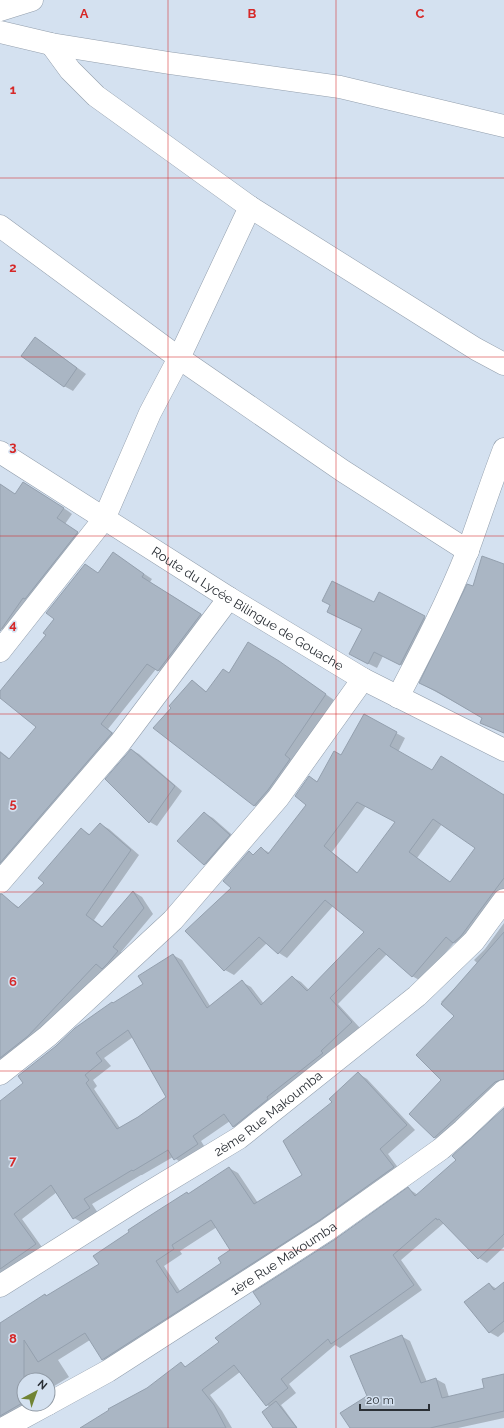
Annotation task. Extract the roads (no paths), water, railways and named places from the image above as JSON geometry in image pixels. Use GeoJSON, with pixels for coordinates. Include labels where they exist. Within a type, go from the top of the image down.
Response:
{"type":"FeatureCollection","features":[{"type":"Feature","properties":{"kind":"street"},"geometry":{"type":"LineString","coordinates":[[0,10],[32,0]]}},
{"type":"Feature","properties":{"kind":"street"},"geometry":{"type":"LineString","coordinates":[[0,32],[51,44],[169,63],[340,87],[504,126]]}},
{"type":"Feature","properties":{"kind":"street"},"geometry":{"type":"LineString","coordinates":[[51,44],[70,70],[96,96],[250,207],[476,349],[504,364]]}},
{"type":"Feature","properties":{"kind":"street"},"geometry":{"type":"LineString","coordinates":[[0,652],[104,519],[150,413],[179,358],[250,207]]}},
{"type":"Feature","properties":{"kind":"street"},"geometry":{"type":"LineString","coordinates":[[0,226],[179,358],[343,471],[468,551]]}},
{"type":"Feature","properties":{"kind":"street"},"geometry":{"type":"LineString","coordinates":[[398,697],[441,614],[468,551],[504,450]]}},
{"type":"Feature","properties":{"kind":"street","name":"Route du Lycée Bilingue de Gouache"},"geometry":{"type":"LineString","coordinates":[[0,452],[229,598],[363,679],[504,750]]}},
{"type":"Feature","properties":{"kind":"street"},"geometry":{"type":"LineString","coordinates":[[0,882],[120,743],[229,598]]}},
{"type":"Feature","properties":{"kind":"street"},"geometry":{"type":"LineString","coordinates":[[0,1074],[48,1036],[173,920],[278,798],[363,679]]}},
{"type":"Feature","properties":{"kind":"street","name":"2ème Rue Makoumba"},"geometry":{"type":"LineString","coordinates":[[0,1286],[138,1199],[239,1138],[417,996],[474,941],[504,900]]}},
{"type":"Feature","properties":{"kind":"street","name":"1ère Rue Makoumba"},"geometry":{"type":"LineString","coordinates":[[56,1399],[108,1370],[327,1230],[441,1149],[504,1091]]}},
{"type":"Feature","properties":{"kind":"street","name":"1ère Rue Makoumba"},"geometry":{"type":"LineString","coordinates":[[4,1428],[33,1412]]}}]}
